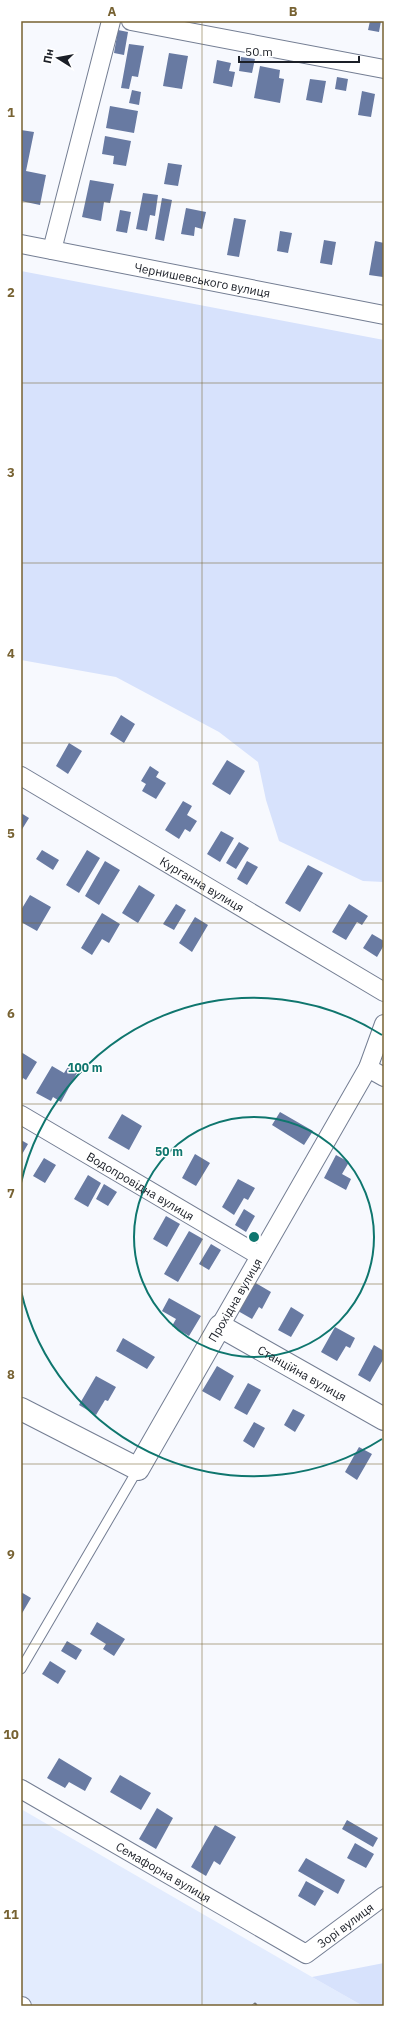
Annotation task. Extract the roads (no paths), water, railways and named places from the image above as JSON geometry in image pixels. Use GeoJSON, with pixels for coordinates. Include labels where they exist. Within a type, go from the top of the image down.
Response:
{"type":"FeatureCollection","features":[{"type":"Feature","properties":{"kind":"street"},"geometry":{"type":"LineString","coordinates":[[52,250],[111,21]]}},
{"type":"Feature","properties":{"kind":"street"},"geometry":{"type":"LineString","coordinates":[[131,21],[384,69]]}},
{"type":"Feature","properties":{"kind":"street","name":"Чернишевського вулиця"},"geometry":{"type":"LineString","coordinates":[[21,244],[384,315]]}},
{"type":"Feature","properties":{"kind":"street","name":"Курганна вулиця"},"geometry":{"type":"LineString","coordinates":[[21,776],[384,992]]}},
{"type":"Feature","properties":{"kind":"street","name":"Прохідна вулиця"},"geometry":{"type":"LineString","coordinates":[[138,1469],[368,1068],[384,1024]]}},
{"type":"Feature","properties":{"kind":"street"},"geometry":{"type":"LineString","coordinates":[[368,1068],[384,1077]]}},
{"type":"Feature","properties":{"kind":"street","name":"Водопровідна вулиця"},"geometry":{"type":"LineString","coordinates":[[21,1115],[260,1256]]}},
{"type":"Feature","properties":{"kind":"street","name":"Станційна вулиця"},"geometry":{"type":"LineString","coordinates":[[220,1326],[384,1419]]}},
{"type":"Feature","properties":{"kind":"street"},"geometry":{"type":"LineString","coordinates":[[22,1413],[138,1469]]}},
{"type":"Feature","properties":{"kind":"street","name":"Семафорна вулиця"},"geometry":{"type":"LineString","coordinates":[[21,1789],[306,1954]]}},
{"type":"Feature","properties":{"kind":"street","name":"Зорі вулиця"},"geometry":{"type":"LineString","coordinates":[[306,1954],[384,1896]]}},
{"type":"Feature","properties":{"kind":"lane"},"geometry":{"type":"LineString","coordinates":[[21,1670],[138,1469]]}}]}
